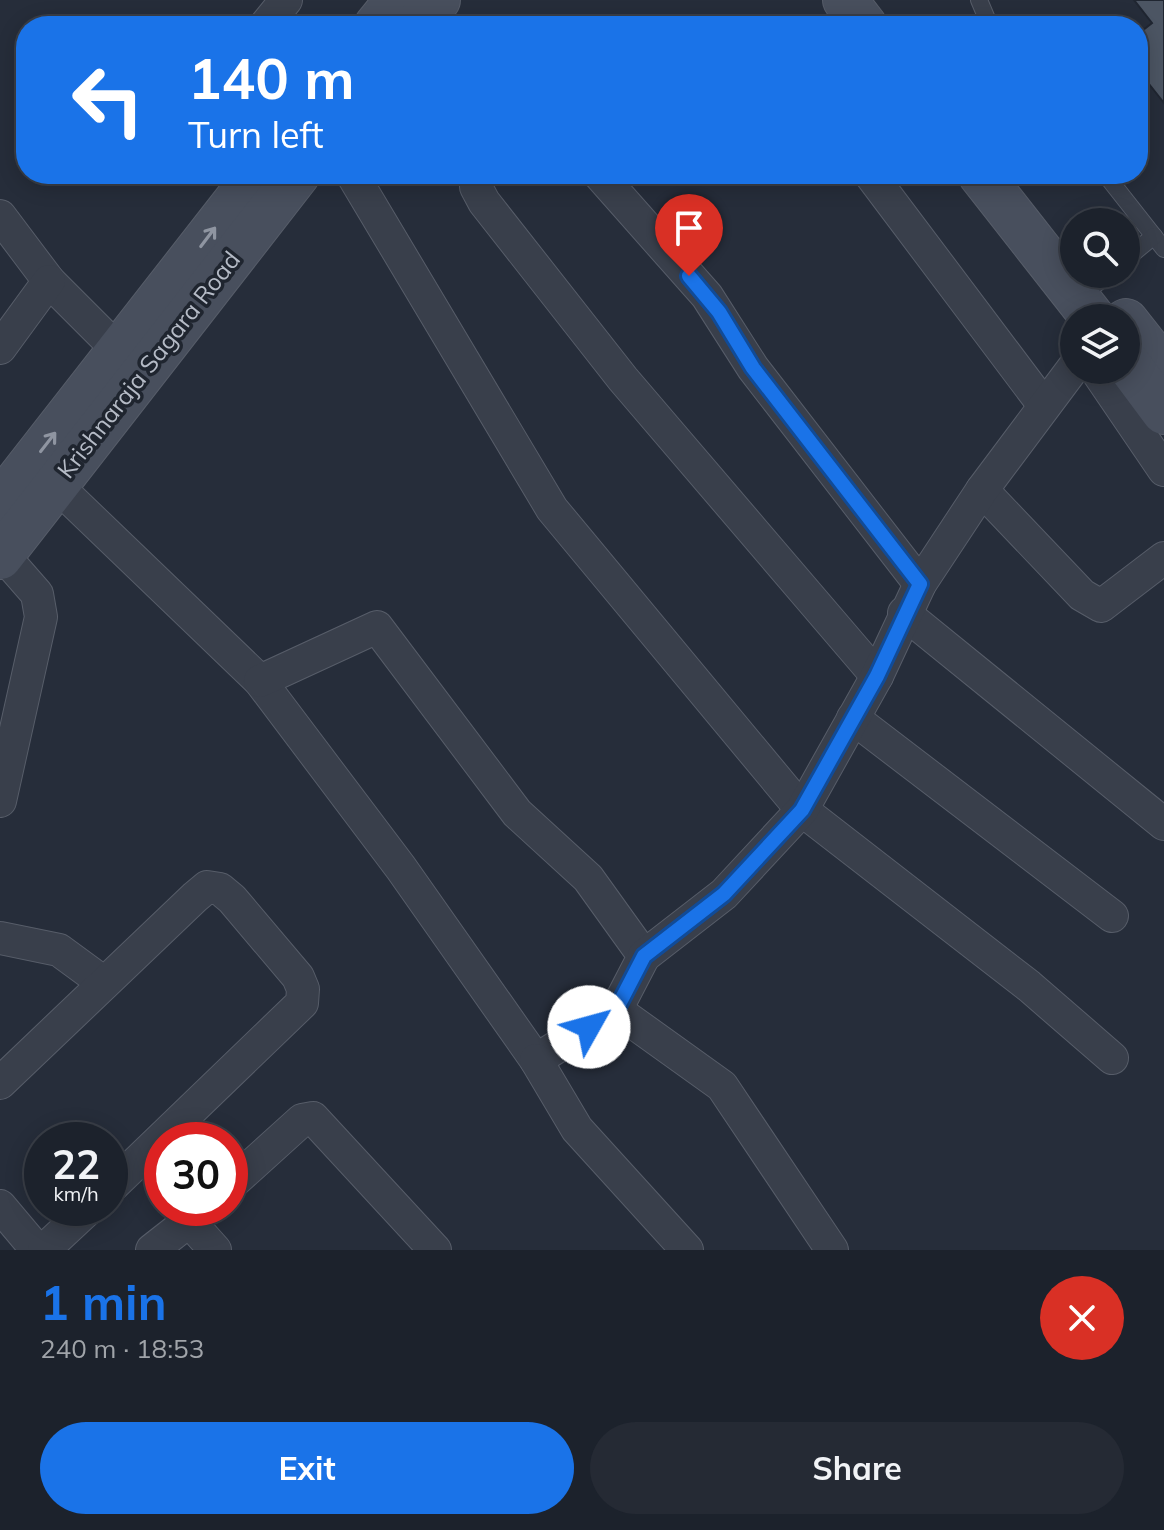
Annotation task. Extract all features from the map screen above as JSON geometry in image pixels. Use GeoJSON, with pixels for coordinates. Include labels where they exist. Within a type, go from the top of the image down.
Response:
{"type":"FeatureCollection","features":[{"type":"Feature","properties":{"kind":"main road"},"geometry":{"type":"LineString","coordinates":[[845,0],[857,16]]}},
{"type":"Feature","properties":{"kind":"main road","name":"Krishnaraja Sagara Road"},"geometry":{"type":"LineString","coordinates":[[0,503],[249,184]]}},
{"type":"Feature","properties":{"kind":"main road","name":"Krishnaraja Sagara Road"},"geometry":{"type":"LineString","coordinates":[[1,555],[290,184]]}},
{"type":"Feature","properties":{"kind":"main road"},"geometry":{"type":"LineString","coordinates":[[991,184],[1108,294]]}},
{"type":"Feature","properties":{"kind":"main road"},"geometry":{"type":"LineString","coordinates":[[1018,184],[1108,294],[1164,369]]}},
{"type":"Feature","properties":{"kind":"main road"},"geometry":{"type":"LineString","coordinates":[[1140,380],[1164,412]]}},
{"type":"Feature","properties":{"kind":"street"},"geometry":{"type":"LineString","coordinates":[[273,16],[286,0]]}},
{"type":"Feature","properties":{"kind":"street"},"geometry":{"type":"LineString","coordinates":[[358,184],[552,509],[802,810],[1029,986],[1112,1058]]}},
{"type":"Feature","properties":{"kind":"street"},"geometry":{"type":"LineString","coordinates":[[476,184],[484,202],[623,379],[877,676]]}},
{"type":"Feature","properties":{"kind":"street"},"geometry":{"type":"LineString","coordinates":[[608,184],[707,296],[753,368],[920,584]]}},
{"type":"Feature","properties":{"kind":"street"},"geometry":{"type":"LineString","coordinates":[[878,184],[1043,404]]}},
{"type":"Feature","properties":{"kind":"street"},"geometry":{"type":"LineString","coordinates":[[0,216],[49,281],[120,352]]}},
{"type":"Feature","properties":{"kind":"street"},"geometry":{"type":"LineString","coordinates":[[0,348],[49,281]]}},
{"type":"Feature","properties":{"kind":"street"},"geometry":{"type":"LineString","coordinates":[[536,1060],[616,1010],[644,956],[724,894],[802,810],[877,676],[920,584],[982,490],[1060,384]]}},
{"type":"Feature","properties":{"kind":"street"},"geometry":{"type":"LineString","coordinates":[[1106,384],[1164,470]]}},
{"type":"Feature","properties":{"kind":"street"},"geometry":{"type":"LineString","coordinates":[[56,485],[260,681],[401,868],[536,1060],[577,1129],[687,1250]]}},
{"type":"Feature","properties":{"kind":"street"},"geometry":{"type":"LineString","coordinates":[[982,490],[1082,595],[1101,606],[1164,558]]}},
{"type":"Feature","properties":{"kind":"street"},"geometry":{"type":"LineString","coordinates":[[0,801],[41,617],[37,594],[1,555]]}},
{"type":"Feature","properties":{"kind":"street"},"geometry":{"type":"LineString","coordinates":[[904,613],[1164,824]]}},
{"type":"Feature","properties":{"kind":"street"},"geometry":{"type":"LineString","coordinates":[[260,681],[377,627],[517,813],[588,878],[644,956]]}},
{"type":"Feature","properties":{"kind":"street"},"geometry":{"type":"LineString","coordinates":[[853,718],[1112,916]]}},
{"type":"Feature","properties":{"kind":"street"},"geometry":{"type":"LineString","coordinates":[[0,1083],[207,887],[220,889],[298,977],[303,989],[302,1003],[128,1171]]}},
{"type":"Feature","properties":{"kind":"street"},"geometry":{"type":"LineString","coordinates":[[0,938],[59,950],[104,983]]}},
{"type":"Feature","properties":{"kind":"street"},"geometry":{"type":"LineString","coordinates":[[616,1010],[722,1086],[832,1250]]}},
{"type":"Feature","properties":{"kind":"street"},"geometry":{"type":"LineString","coordinates":[[248,1169],[302,1120],[313,1118],[435,1250]]}},
{"type":"Feature","properties":{"kind":"street"},"geometry":{"type":"LineString","coordinates":[[0,1206],[37,1250]]}},
{"type":"Feature","properties":{"kind":"street"},"geometry":{"type":"LineString","coordinates":[[44,1250],[70,1226]]}},
{"type":"Feature","properties":{"kind":"street"},"geometry":{"type":"LineString","coordinates":[[152,1250],[183,1226]]}},
{"type":"Feature","properties":{"kind":"street"},"geometry":{"type":"LineString","coordinates":[[203,1226],[215,1250]]}},
{"type":"Feature","properties":{"kind":"lane"},"geometry":{"type":"LineString","coordinates":[[1111,184],[1125,208]]}},
{"type":"Feature","properties":{"kind":"lane"},"geometry":{"type":"LineString","coordinates":[[1108,294],[1159,242],[1140,227]]}},
{"type":"Feature","properties":{"kind":"building"},"geometry":{"type":"Polygon","coordinates":[[[1134,0],[1164,0],[1164,103],[1148,83],[1148,26],[1152,23],[1134,0]]]}},
{"type":"Feature","properties":{"kind":"route"},"geometry":{"type":"LineString","coordinates":[[589,1027],[616,1010],[644,956],[724,894],[802,810],[877,676],[920,584],[753,368],[719,312],[689,276]]}}]}
